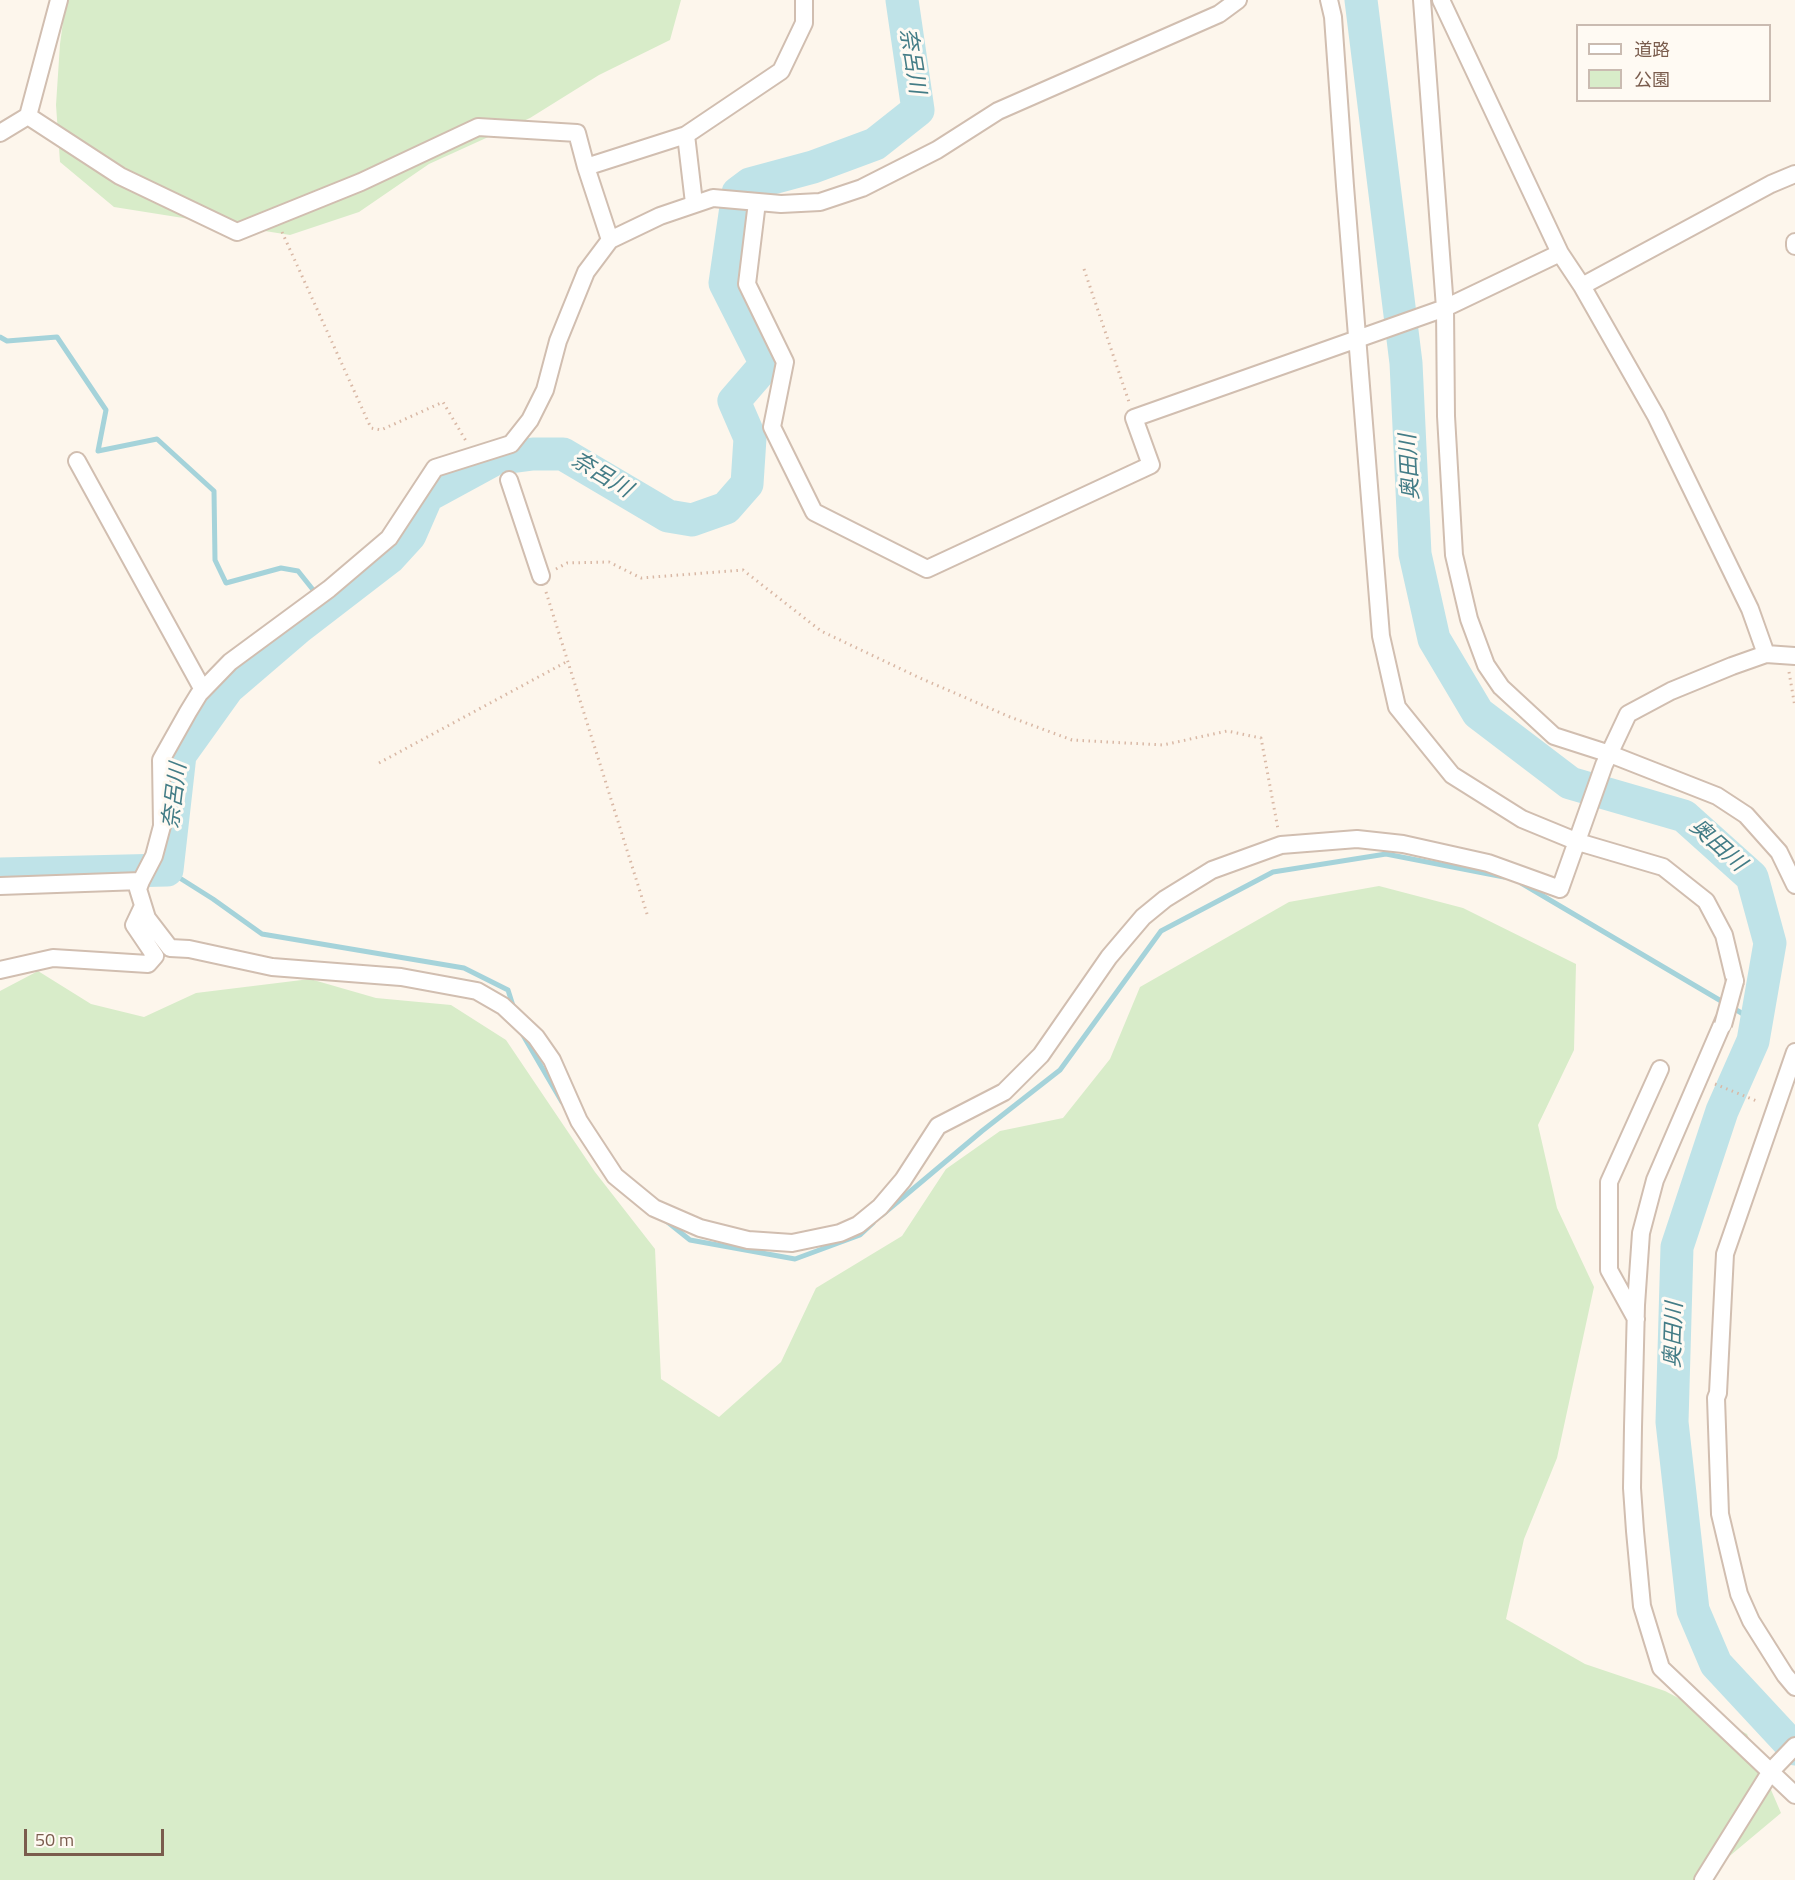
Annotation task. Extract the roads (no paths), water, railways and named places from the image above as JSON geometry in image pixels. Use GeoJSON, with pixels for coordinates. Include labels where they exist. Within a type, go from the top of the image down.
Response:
{"type":"FeatureCollection","features":[{"type":"Feature","properties":{"kind":"street"},"geometry":{"type":"LineString","coordinates":[[0,132],[28,116],[59,0]]}},
{"type":"Feature","properties":{"kind":"street"},"geometry":{"type":"LineString","coordinates":[[586,167],[686,135],[781,71],[804,23],[804,0]]}},
{"type":"Feature","properties":{"kind":"street"},"geometry":{"type":"LineString","coordinates":[[1238,0],[1219,14],[998,111],[938,150],[862,188],[820,202],[781,204],[713,198],[660,216],[610,240],[586,272],[558,341],[545,390],[530,420],[511,444],[435,468],[389,538],[329,589],[230,662],[203,690],[188,711],[161,760],[162,826],[154,856],[138,889],[147,918],[170,948],[189,949],[272,967],[401,977],[477,991],[503,1006],[531,1031],[552,1060],[579,1121],[615,1176],[654,1208],[700,1228],[748,1240],[792,1243],[840,1233],[858,1225],[880,1207],[903,1180],[938,1126],[1004,1092],[1041,1055],[1109,957],[1143,917],[1165,899],[1212,870],[1281,845],[1357,839],[1403,844],[1488,863],[1560,889],[1607,760],[1628,714],[1671,691],[1732,666],[1766,654],[1790,656]]}},
{"type":"Feature","properties":{"kind":"street"},"geometry":{"type":"LineString","coordinates":[[1329,0],[1333,17],[1365,337],[1381,636],[1397,707],[1452,776],[1522,819],[1581,834],[1663,867],[1706,901],[1724,935],[1735,981],[1723,1025],[1724,1020],[1655,1180],[1641,1233],[1636,1319],[1632,1488],[1642,1606],[1661,1668],[1795,1795]]}},
{"type":"Feature","properties":{"kind":"street"},"geometry":{"type":"LineString","coordinates":[[1422,0],[1445,308],[1446,416],[1454,555],[1469,619],[1486,665],[1501,687],[1554,736],[1607,760],[1717,796],[1746,815],[1779,852],[1795,885]]}},
{"type":"Feature","properties":{"kind":"street"},"geometry":{"type":"LineString","coordinates":[[1447,2],[1560,253],[1582,286],[1656,416],[1750,609],[1766,654]]}},
{"type":"Feature","properties":{"kind":"street"},"geometry":{"type":"LineString","coordinates":[[28,116],[120,176],[237,232],[361,182],[478,127],[578,133],[586,167],[610,240]]}},
{"type":"Feature","properties":{"kind":"street"},"geometry":{"type":"LineString","coordinates":[[686,135],[694,203]]}},
{"type":"Feature","properties":{"kind":"street"},"geometry":{"type":"LineString","coordinates":[[1582,286],[1771,184],[1795,174]]}},
{"type":"Feature","properties":{"kind":"street"},"geometry":{"type":"LineString","coordinates":[[751,202],[747,284],[785,362],[772,427],[814,512],[927,569],[1152,465],[1134,418],[1445,308],[1560,253]]}},
{"type":"Feature","properties":{"kind":"street"},"geometry":{"type":"LineString","coordinates":[[77,460],[203,690]]}},
{"type":"Feature","properties":{"kind":"street"},"geometry":{"type":"LineString","coordinates":[[509,480],[541,576]]}},
{"type":"Feature","properties":{"kind":"street"},"geometry":{"type":"LineString","coordinates":[[0,886],[141,881]]}},
{"type":"Feature","properties":{"kind":"street"},"geometry":{"type":"LineString","coordinates":[[0,970],[53,958],[148,964],[155,956],[134,924],[144,906]]}},
{"type":"Feature","properties":{"kind":"street"},"geometry":{"type":"LineString","coordinates":[[1795,1052],[1725,1254],[1716,1398],[1720,1514],[1739,1594],[1750,1622],[1795,1687]]}},
{"type":"Feature","properties":{"kind":"street"},"geometry":{"type":"LineString","coordinates":[[1636,1319],[1609,1270],[1609,1182],[1660,1069]]}},
{"type":"Feature","properties":{"kind":"street"},"geometry":{"type":"LineString","coordinates":[[1703,1880],[1771,1771],[1795,1746]]}},
{"type":"Feature","properties":{"kind":"waterway","name":"奈呂川"},"geometry":{"type":"LineString","coordinates":[[0,874],[167,870],[180,755],[228,688],[298,628],[389,558],[410,535],[427,496],[495,459],[533,454],[563,454],[668,516],[692,520],[726,508],[747,484],[750,438],[734,401],[766,364],[725,283],[738,193],[750,184],[813,167],[875,144],[918,110],[902,0]]}},
{"type":"Feature","properties":{"kind":"waterway","name":"奥田川"},"geometry":{"type":"LineString","coordinates":[[1361,0],[1406,363],[1415,554],[1434,639],[1478,713],[1570,783],[1684,816],[1752,877],[1770,943],[1753,1041],[1722,1111],[1677,1247],[1672,1422],[1693,1610],[1716,1664],[1795,1749]]}},
{"type":"Feature","properties":{"kind":"waterway"},"geometry":{"type":"LineString","coordinates":[[0,337],[7,341],[57,337],[106,410],[98,451],[157,439],[214,491],[215,560],[226,583],[281,568],[298,571],[326,606]]}},
{"type":"Feature","properties":{"kind":"waterway"},"geometry":{"type":"LineString","coordinates":[[882,1215],[982,1131],[1060,1070],[1161,931],[1273,872],[1386,854],[1504,877]]}},
{"type":"Feature","properties":{"kind":"waterway"},"geometry":{"type":"LineString","coordinates":[[167,870],[262,934],[464,968],[508,990],[514,1009]]}},
{"type":"Feature","properties":{"kind":"waterway"},"geometry":{"type":"LineString","coordinates":[[1521,883],[1755,1021]]}},
{"type":"Feature","properties":{"kind":"waterway"},"geometry":{"type":"LineString","coordinates":[[520,1030],[562,1102]]}},
{"type":"Feature","properties":{"kind":"waterway"},"geometry":{"type":"LineString","coordinates":[[665,1220],[690,1240],[795,1259],[860,1235],[873,1223]]}}]}
